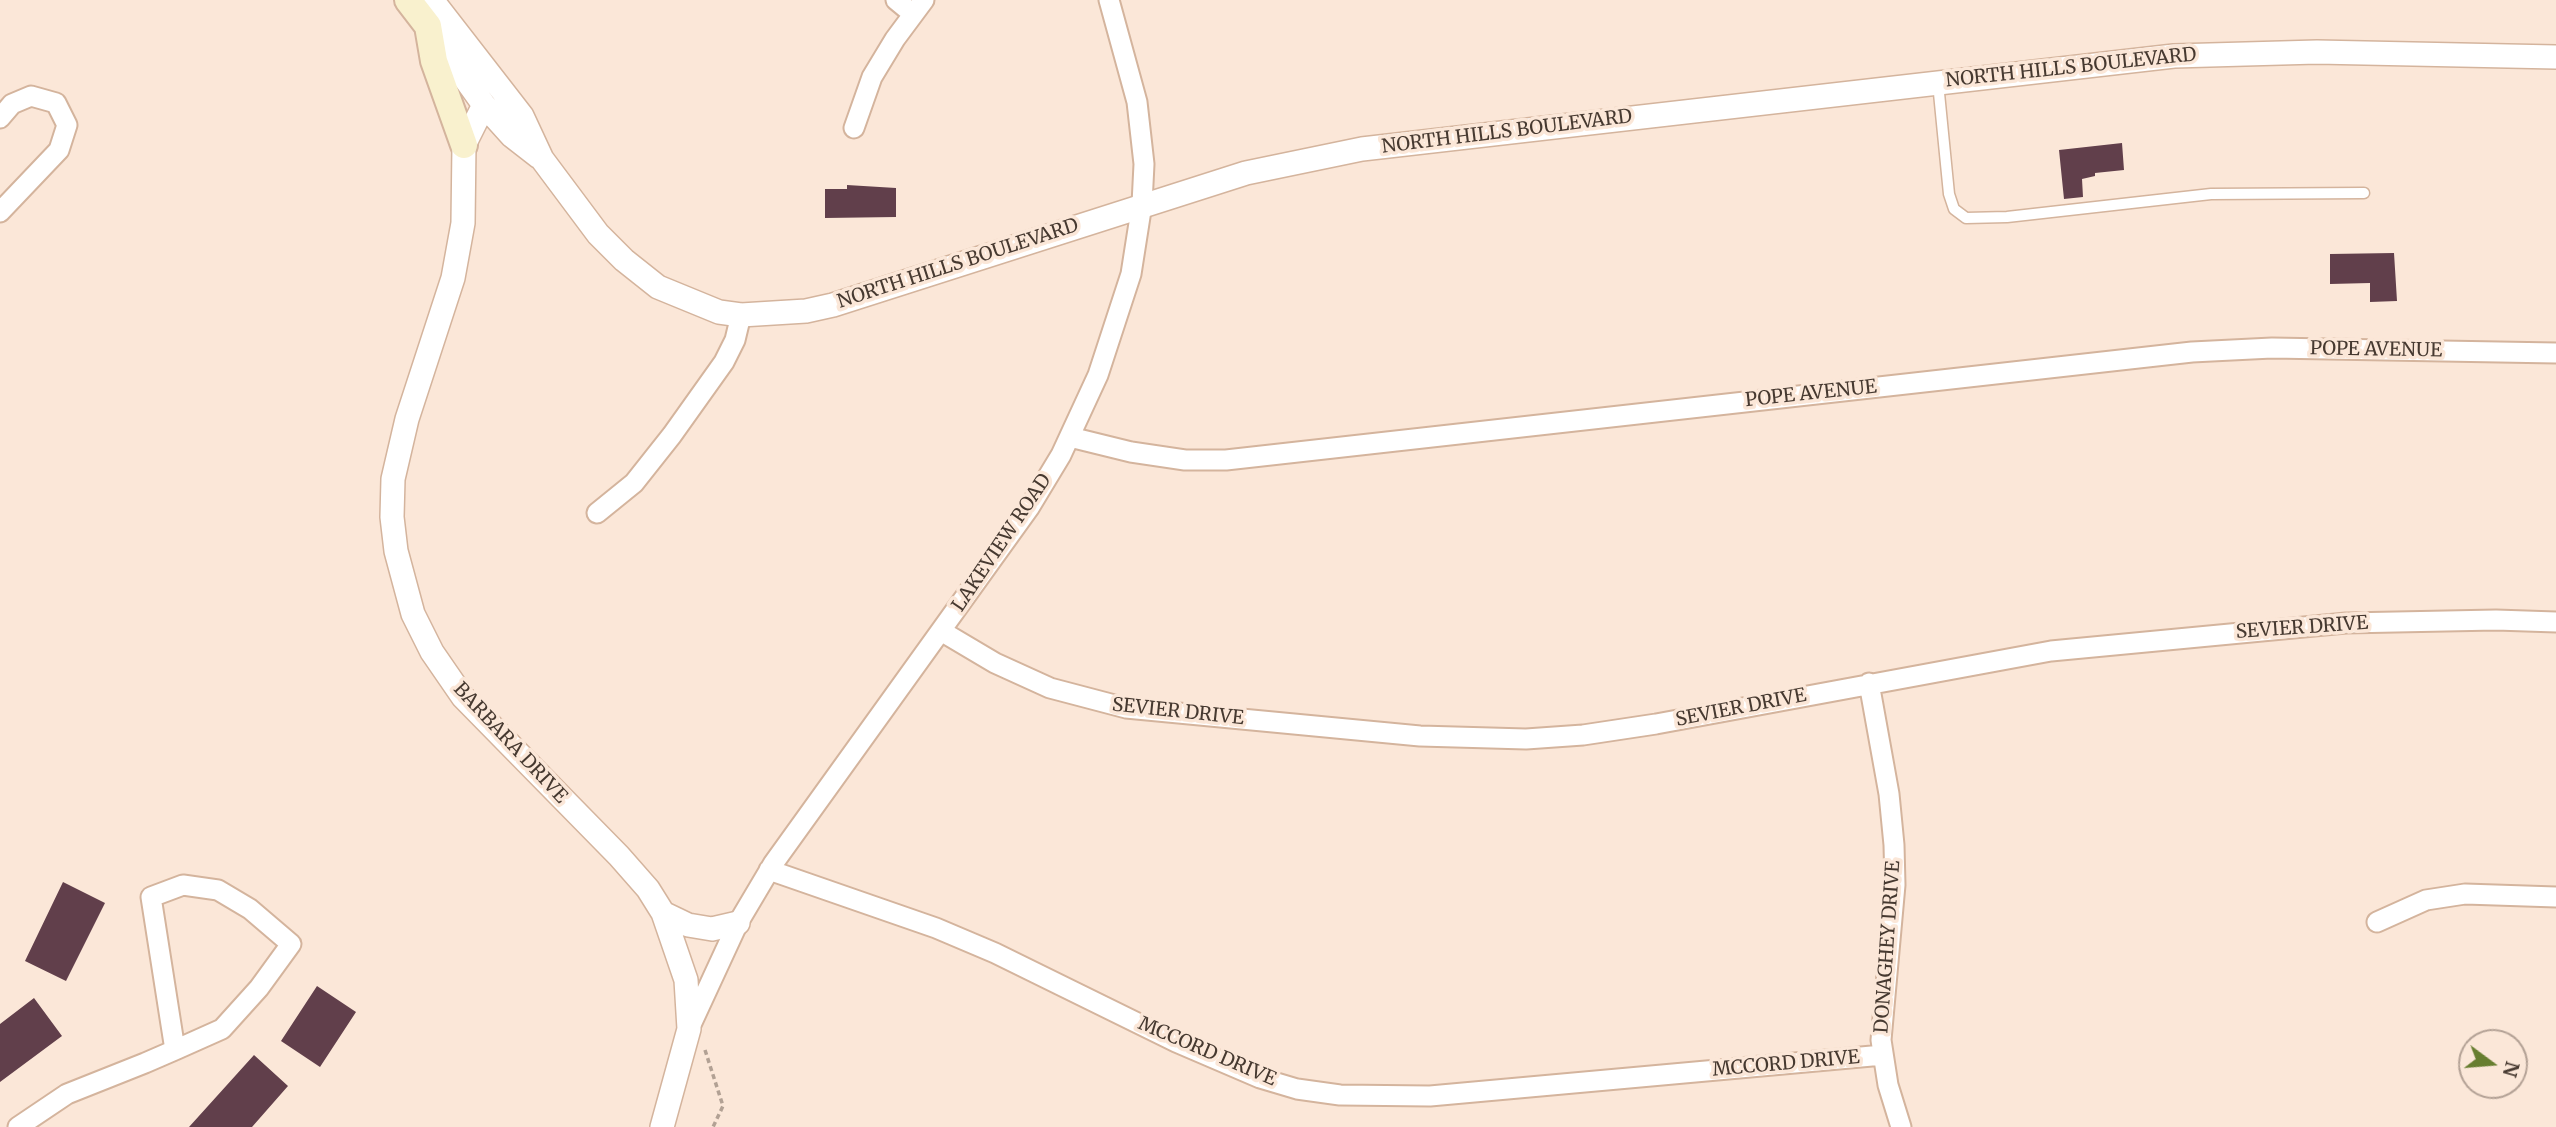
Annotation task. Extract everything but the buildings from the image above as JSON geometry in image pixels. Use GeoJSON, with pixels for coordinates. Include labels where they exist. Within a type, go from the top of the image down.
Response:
{"type":"FeatureCollection","features":[{"type":"Feature","properties":{"kind":"main road","name":"NORTH HILLS BOULEVARD"},"geometry":{"type":"LineString","coordinates":[[408,0],[428,26]]}},
{"type":"Feature","properties":{"kind":"main road"},"geometry":{"type":"LineString","coordinates":[[428,26],[434,61],[464,145]]}},
{"type":"Feature","properties":{"kind":"street","name":"NORTH HILLS BOULEVARD"},"geometry":{"type":"LineString","coordinates":[[432,0],[522,116],[542,159],[598,234],[624,260],[658,287],[719,312],[741,315],[806,311],[833,305],[1142,204],[1246,173],[1362,149],[2104,62],[2251,52],[2556,57]]}},
{"type":"Feature","properties":{"kind":"street"},"geometry":{"type":"LineString","coordinates":[[853,128],[872,77],[918,7],[896,0]]}},
{"type":"Feature","properties":{"kind":"street","name":"LAKEVIEW ROAD"},"geometry":{"type":"LineString","coordinates":[[689,1029],[738,923],[769,870],[1028,508],[1070,437],[1110,344],[1131,274],[1142,204],[1144,164],[1137,102],[1108,0]]}},
{"type":"Feature","properties":{"kind":"street","name":"NORTH HILLS BOULEVARD"},"geometry":{"type":"LineString","coordinates":[[428,26],[484,105],[512,136],[542,159]]}},
{"type":"Feature","properties":{"kind":"street"},"geometry":{"type":"LineString","coordinates":[[0,118],[12,104],[31,96],[56,103],[66,125],[59,150],[0,212]]}},
{"type":"Feature","properties":{"kind":"street"},"geometry":{"type":"LineString","coordinates":[[464,145],[484,105]]}},
{"type":"Feature","properties":{"kind":"street","name":"BARBARA DRIVE"},"geometry":{"type":"LineString","coordinates":[[464,145],[463,223],[453,278],[407,419],[393,479],[392,517],[402,581],[432,652],[463,697],[619,856],[648,889],[663,914],[686,980],[689,1029],[662,1127]]}},
{"type":"Feature","properties":{"kind":"street"},"geometry":{"type":"LineString","coordinates":[[597,513],[634,483],[672,435],[724,362],[735,340],[741,315]]}},
{"type":"Feature","properties":{"kind":"street","name":"POPE AVENUE"},"geometry":{"type":"LineString","coordinates":[[1070,437],[1131,453],[1185,460],[1226,460],[2192,352],[2272,348],[2556,352]]}},
{"type":"Feature","properties":{"kind":"street","name":"SEVIER DRIVE"},"geometry":{"type":"LineString","coordinates":[[941,631],[995,663],[1050,688],[1126,708],[1471,739],[1583,735],[2051,651],[2346,623],[2483,620],[2556,622]]}},
{"type":"Feature","properties":{"kind":"street","name":"DONAGHEY DRIVE"},"geometry":{"type":"LineString","coordinates":[[1869,683],[1889,794],[1894,845],[1895,885],[1881,1017],[1883,1055],[1901,1127]]}},
{"type":"Feature","properties":{"kind":"street","name":"MCCORD DRIVE"},"geometry":{"type":"LineString","coordinates":[[769,870],[936,928],[995,953],[1175,1042],[1260,1078],[1297,1089],[1353,1096],[1430,1096],[1883,1055]]}},
{"type":"Feature","properties":{"kind":"street"},"geometry":{"type":"LineString","coordinates":[[18,1127],[67,1094],[174,1050],[222,1029],[259,988],[291,944],[250,908],[218,890],[183,885],[151,897],[174,1050]]}},
{"type":"Feature","properties":{"kind":"street"},"geometry":{"type":"LineString","coordinates":[[2377,922],[2426,900],[2465,894],[2556,897]]}},
{"type":"Feature","properties":{"kind":"street"},"geometry":{"type":"LineString","coordinates":[[663,914],[688,925],[712,929],[738,923]]}},
{"type":"Feature","properties":{"kind":"lane"},"geometry":{"type":"LineString","coordinates":[[1938,81],[1949,194],[1954,209],[1966,218],[2007,217],[2211,194],[2364,193]]}},
{"type":"Feature","properties":{"kind":"path"},"geometry":{"type":"LineString","coordinates":[[689,1029],[706,1052],[723,1106],[713,1127]]}}]}
